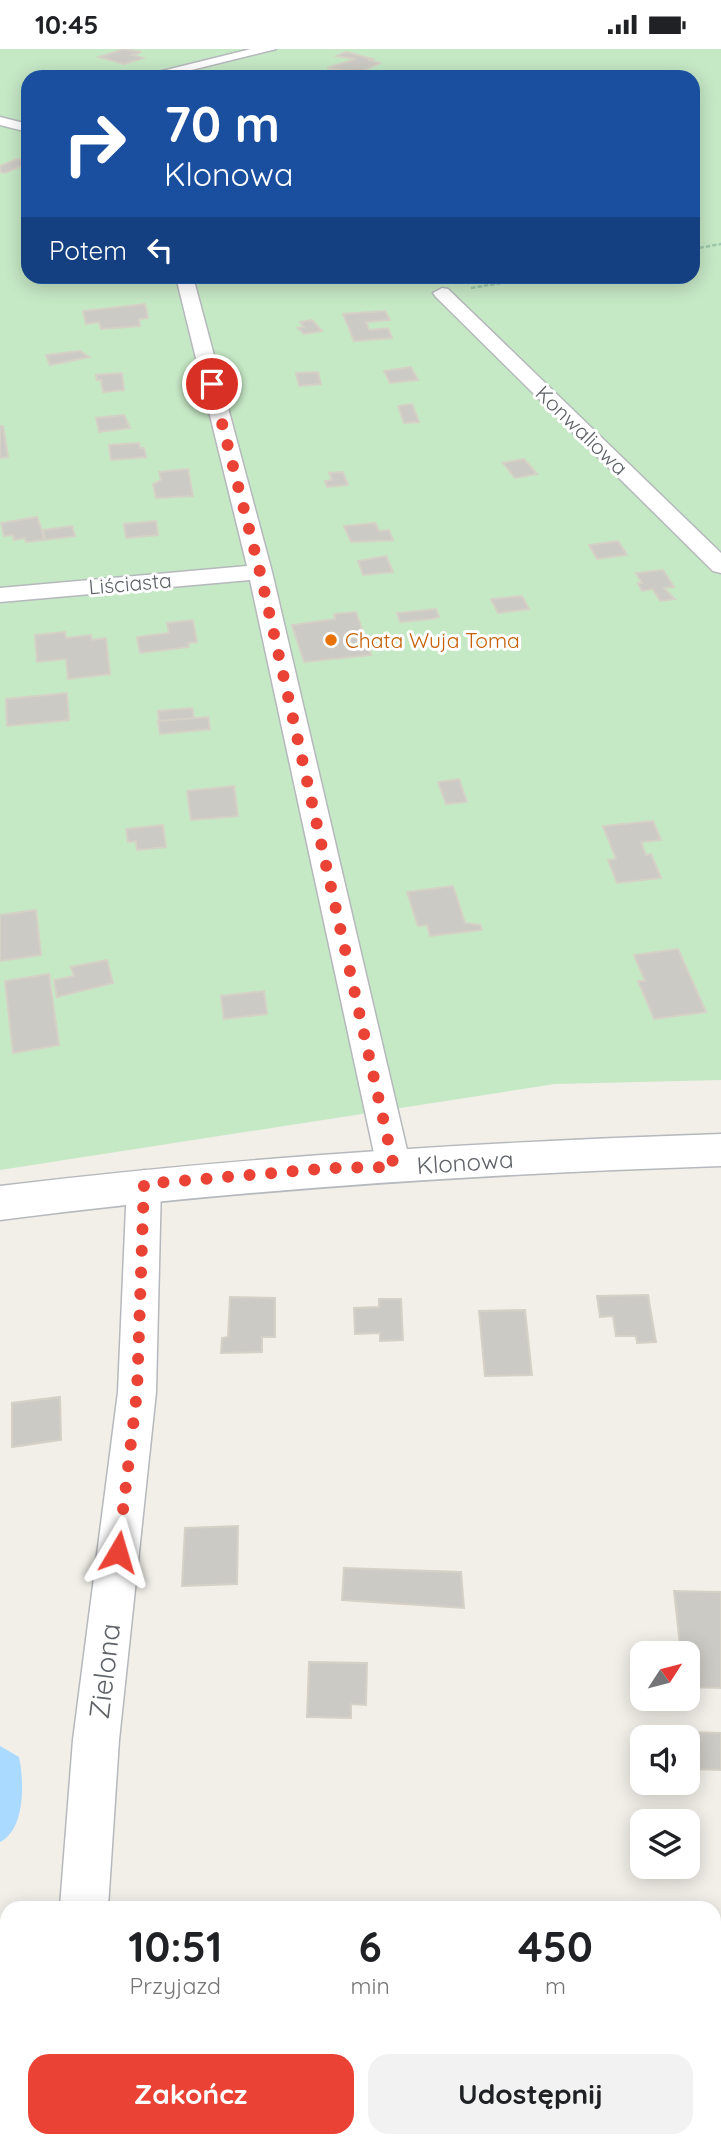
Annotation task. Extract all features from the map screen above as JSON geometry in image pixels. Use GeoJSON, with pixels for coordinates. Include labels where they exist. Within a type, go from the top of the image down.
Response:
{"type":"FeatureCollection","features":[{"type":"Feature","properties":{"kind":"street"},"geometry":{"type":"LineString","coordinates":[[177,70],[269,49]]}},
{"type":"Feature","properties":{"kind":"street"},"geometry":{"type":"LineString","coordinates":[[200,65],[219,70]]}},
{"type":"Feature","properties":{"kind":"street"},"geometry":{"type":"LineString","coordinates":[[0,121],[21,126]]}},
{"type":"Feature","properties":{"kind":"street"},"geometry":{"type":"LineString","coordinates":[[186,284],[260,572],[394,1167]]}},
{"type":"Feature","properties":{"kind":"street","name":"Konwaliowa"},"geometry":{"type":"LineString","coordinates":[[442,293],[721,566]]}},
{"type":"Feature","properties":{"kind":"street","name":"Liściasta"},"geometry":{"type":"LineString","coordinates":[[0,595],[260,572]]}},
{"type":"Feature","properties":{"kind":"street","name":"Klonowa"},"geometry":{"type":"LineString","coordinates":[[0,1203],[144,1184],[332,1168],[721,1150]]}},
{"type":"Feature","properties":{"kind":"street","name":"Zielona"},"geometry":{"type":"LineString","coordinates":[[84,1901],[96,1740],[137,1392],[144,1184]]}},
{"type":"Feature","properties":{"kind":"path"},"geometry":{"type":"LineString","coordinates":[[700,248],[721,244]]}},
{"type":"Feature","properties":{"kind":"path"},"geometry":{"type":"LineString","coordinates":[[442,293],[495,284]]}},
{"type":"Feature","properties":{"kind":"green space"},"geometry":{"type":"Polygon","coordinates":[[[0,49],[721,49],[721,1080],[555,1084],[0,1170],[0,49]]]}},
{"type":"Feature","properties":{"kind":"water"},"geometry":{"type":"Polygon","coordinates":[[[0,1746],[19,1757],[22,1791],[15,1826],[0,1842],[0,1746]]]}},
{"type":"Feature","properties":{"kind":"building"},"geometry":{"type":"Polygon","coordinates":[[[124,49],[141,52],[132,55],[143,58],[124,64],[99,57],[124,49]]]}},
{"type":"Feature","properties":{"kind":"building"},"geometry":{"type":"Polygon","coordinates":[[[346,52],[380,63],[364,70],[327,68],[356,59],[337,56],[346,52]]]}},
{"type":"Feature","properties":{"kind":"building"},"geometry":{"type":"Polygon","coordinates":[[[21,159],[21,166],[5,173],[0,172],[0,166],[21,159]]]}},
{"type":"Feature","properties":{"kind":"building"},"geometry":{"type":"Polygon","coordinates":[[[145,304],[148,318],[139,319],[140,326],[101,329],[99,322],[86,324],[83,311],[145,304]]]}},
{"type":"Feature","properties":{"kind":"building"},"geometry":{"type":"Polygon","coordinates":[[[385,311],[390,320],[366,322],[369,330],[388,328],[392,338],[354,341],[343,314],[385,311]]]}},
{"type":"Feature","properties":{"kind":"building"},"geometry":{"type":"Polygon","coordinates":[[[312,320],[322,331],[304,334],[298,328],[304,327],[300,322],[312,320]]]}},
{"type":"Feature","properties":{"kind":"building"},"geometry":{"type":"Polygon","coordinates":[[[80,351],[89,357],[50,365],[46,355],[80,351]]]}},
{"type":"Feature","properties":{"kind":"building"},"geometry":{"type":"Polygon","coordinates":[[[411,367],[418,380],[390,383],[384,371],[411,367]]]}},
{"type":"Feature","properties":{"kind":"building"},"geometry":{"type":"Polygon","coordinates":[[[318,372],[321,384],[299,386],[296,373],[318,372]]]}},
{"type":"Feature","properties":{"kind":"building"},"geometry":{"type":"Polygon","coordinates":[[[122,373],[124,390],[103,392],[101,380],[97,380],[96,375],[122,373]]]}},
{"type":"Feature","properties":{"kind":"building"},"geometry":{"type":"Polygon","coordinates":[[[412,404],[419,422],[404,423],[398,406],[412,404]]]}},
{"type":"Feature","properties":{"kind":"building"},"geometry":{"type":"Polygon","coordinates":[[[124,415],[130,428],[99,432],[96,418],[124,415]]]}},
{"type":"Feature","properties":{"kind":"building"},"geometry":{"type":"Polygon","coordinates":[[[0,426],[3,426],[8,457],[0,458],[0,426]]]}},
{"type":"Feature","properties":{"kind":"building"},"geometry":{"type":"Polygon","coordinates":[[[139,443],[140,448],[144,448],[146,457],[111,460],[109,445],[139,443]]]}},
{"type":"Feature","properties":{"kind":"building"},"geometry":{"type":"Polygon","coordinates":[[[524,459],[537,474],[515,478],[503,463],[524,459]]]}},
{"type":"Feature","properties":{"kind":"building"},"geometry":{"type":"Polygon","coordinates":[[[188,469],[193,496],[156,498],[153,484],[161,480],[159,472],[188,469]]]}},
{"type":"Feature","properties":{"kind":"building"},"geometry":{"type":"Polygon","coordinates":[[[343,472],[348,485],[327,487],[325,481],[332,480],[329,473],[343,472]]]}},
{"type":"Feature","properties":{"kind":"building"},"geometry":{"type":"Polygon","coordinates":[[[37,517],[45,540],[26,542],[25,538],[14,540],[13,535],[4,536],[1,523],[37,517]]]}},
{"type":"Feature","properties":{"kind":"building"},"geometry":{"type":"Polygon","coordinates":[[[156,521],[158,535],[126,538],[124,524],[156,521]]]}},
{"type":"Feature","properties":{"kind":"building"},"geometry":{"type":"Polygon","coordinates":[[[375,523],[379,531],[389,530],[393,540],[351,542],[344,526],[375,523]]]}},
{"type":"Feature","properties":{"kind":"building"},"geometry":{"type":"Polygon","coordinates":[[[72,526],[75,536],[45,540],[43,530],[72,526]]]}},
{"type":"Feature","properties":{"kind":"building"},"geometry":{"type":"Polygon","coordinates":[[[618,541],[627,555],[597,559],[589,545],[618,541]]]}},
{"type":"Feature","properties":{"kind":"building"},"geometry":{"type":"Polygon","coordinates":[[[386,556],[393,572],[363,575],[358,561],[386,556]]]}},
{"type":"Feature","properties":{"kind":"building"},"geometry":{"type":"Polygon","coordinates":[[[663,570],[674,587],[664,588],[675,599],[660,601],[653,589],[642,591],[638,583],[642,583],[636,573],[663,570]]]}},
{"type":"Feature","properties":{"kind":"building"},"geometry":{"type":"Polygon","coordinates":[[[522,596],[529,609],[498,613],[491,599],[522,596]]]}},
{"type":"Feature","properties":{"kind":"building"},"geometry":{"type":"Polygon","coordinates":[[[436,609],[439,617],[431,619],[400,622],[397,613],[436,609]]]}},
{"type":"Feature","properties":{"kind":"building","name":"Chata Wuja Toma"},"geometry":{"type":"Polygon","coordinates":[[[356,612],[371,655],[304,662],[292,625],[335,619],[334,614],[356,612]]]}},
{"type":"Feature","properties":{"kind":"building"},"geometry":{"type":"Polygon","coordinates":[[[193,620],[197,642],[188,643],[189,647],[140,653],[137,637],[169,633],[167,623],[193,620]]]}},
{"type":"Feature","properties":{"kind":"building"},"geometry":{"type":"Polygon","coordinates":[[[65,632],[66,638],[91,635],[92,640],[106,638],[110,674],[68,679],[66,659],[37,662],[35,635],[65,632]]]}},
{"type":"Feature","properties":{"kind":"building"},"geometry":{"type":"Polygon","coordinates":[[[67,693],[69,720],[7,726],[6,699],[67,693]]]}},
{"type":"Feature","properties":{"kind":"building"},"geometry":{"type":"Polygon","coordinates":[[[192,708],[194,718],[159,721],[158,711],[192,708]]]}},
{"type":"Feature","properties":{"kind":"building"},"geometry":{"type":"Polygon","coordinates":[[[208,717],[210,729],[160,734],[158,721],[208,717]]]}},
{"type":"Feature","properties":{"kind":"building"},"geometry":{"type":"Polygon","coordinates":[[[459,779],[467,802],[446,804],[438,782],[459,779]]]}},
{"type":"Feature","properties":{"kind":"building"},"geometry":{"type":"Polygon","coordinates":[[[234,786],[238,816],[191,820],[187,791],[234,786]]]}},
{"type":"Feature","properties":{"kind":"building"},"geometry":{"type":"Polygon","coordinates":[[[653,821],[661,840],[641,842],[646,855],[651,854],[661,878],[617,883],[608,860],[616,859],[603,826],[653,821]]]}},
{"type":"Feature","properties":{"kind":"building"},"geometry":{"type":"Polygon","coordinates":[[[163,825],[166,847],[137,850],[136,841],[128,842],[126,829],[163,825]]]}},
{"type":"Feature","properties":{"kind":"building"},"geometry":{"type":"Polygon","coordinates":[[[453,886],[465,923],[480,925],[482,930],[430,936],[427,925],[418,926],[407,892],[453,886]]]}},
{"type":"Feature","properties":{"kind":"building"},"geometry":{"type":"Polygon","coordinates":[[[36,910],[41,955],[0,961],[0,915],[36,910]]]}},
{"type":"Feature","properties":{"kind":"building"},"geometry":{"type":"Polygon","coordinates":[[[678,949],[706,1012],[654,1019],[638,981],[645,981],[634,955],[678,949]]]}},
{"type":"Feature","properties":{"kind":"building"},"geometry":{"type":"Polygon","coordinates":[[[107,960],[113,983],[57,997],[54,980],[74,976],[71,967],[107,960]]]}},
{"type":"Feature","properties":{"kind":"building"},"geometry":{"type":"Polygon","coordinates":[[[49,974],[59,1045],[13,1053],[5,981],[49,974]]]}},
{"type":"Feature","properties":{"kind":"building"},"geometry":{"type":"Polygon","coordinates":[[[264,991],[267,1014],[224,1019],[221,996],[264,991]]]}},
{"type":"Feature","properties":{"kind":"building"},"geometry":{"type":"Polygon","coordinates":[[[648,1295],[656,1342],[637,1343],[636,1336],[616,1336],[613,1316],[600,1317],[597,1296],[648,1295]]]}},
{"type":"Feature","properties":{"kind":"building"},"geometry":{"type":"Polygon","coordinates":[[[230,1297],[275,1298],[275,1337],[262,1337],[262,1352],[221,1353],[222,1338],[228,1337],[230,1297]]]}},
{"type":"Feature","properties":{"kind":"building"},"geometry":{"type":"Polygon","coordinates":[[[379,1299],[401,1299],[403,1340],[380,1341],[380,1333],[355,1334],[354,1308],[379,1307],[379,1299]]]}},
{"type":"Feature","properties":{"kind":"building"},"geometry":{"type":"Polygon","coordinates":[[[525,1310],[532,1375],[485,1376],[479,1311],[525,1310]]]}},
{"type":"Feature","properties":{"kind":"building"},"geometry":{"type":"Polygon","coordinates":[[[60,1397],[61,1440],[12,1447],[12,1403],[60,1397]]]}},
{"type":"Feature","properties":{"kind":"building"},"geometry":{"type":"Polygon","coordinates":[[[238,1526],[237,1584],[182,1586],[185,1528],[238,1526]]]}},
{"type":"Feature","properties":{"kind":"building"},"geometry":{"type":"Polygon","coordinates":[[[344,1568],[461,1572],[464,1608],[342,1600],[344,1568]]]}},
{"type":"Feature","properties":{"kind":"building"},"geometry":{"type":"Polygon","coordinates":[[[674,1591],[721,1592],[721,1688],[700,1687],[700,1641],[680,1641],[674,1591]]]}},
{"type":"Feature","properties":{"kind":"building"},"geometry":{"type":"Polygon","coordinates":[[[309,1662],[367,1663],[366,1705],[351,1704],[351,1718],[307,1717],[309,1662]]]}},
{"type":"Feature","properties":{"kind":"building"},"geometry":{"type":"Polygon","coordinates":[[[700,1732],[721,1733],[721,1770],[700,1769],[700,1732]]]}},
{"type":"Feature","properties":{"kind":"place","name":"Chata Wuja Toma"},"geometry":{"type":"Point","coordinates":[331,640]}},
{"type":"Feature","properties":{"kind":"route"},"geometry":{"type":"LineString","coordinates":[[118,1552],[137,1392],[144,1184],[332,1168],[394,1167],[260,572],[212,384]]}}]}
